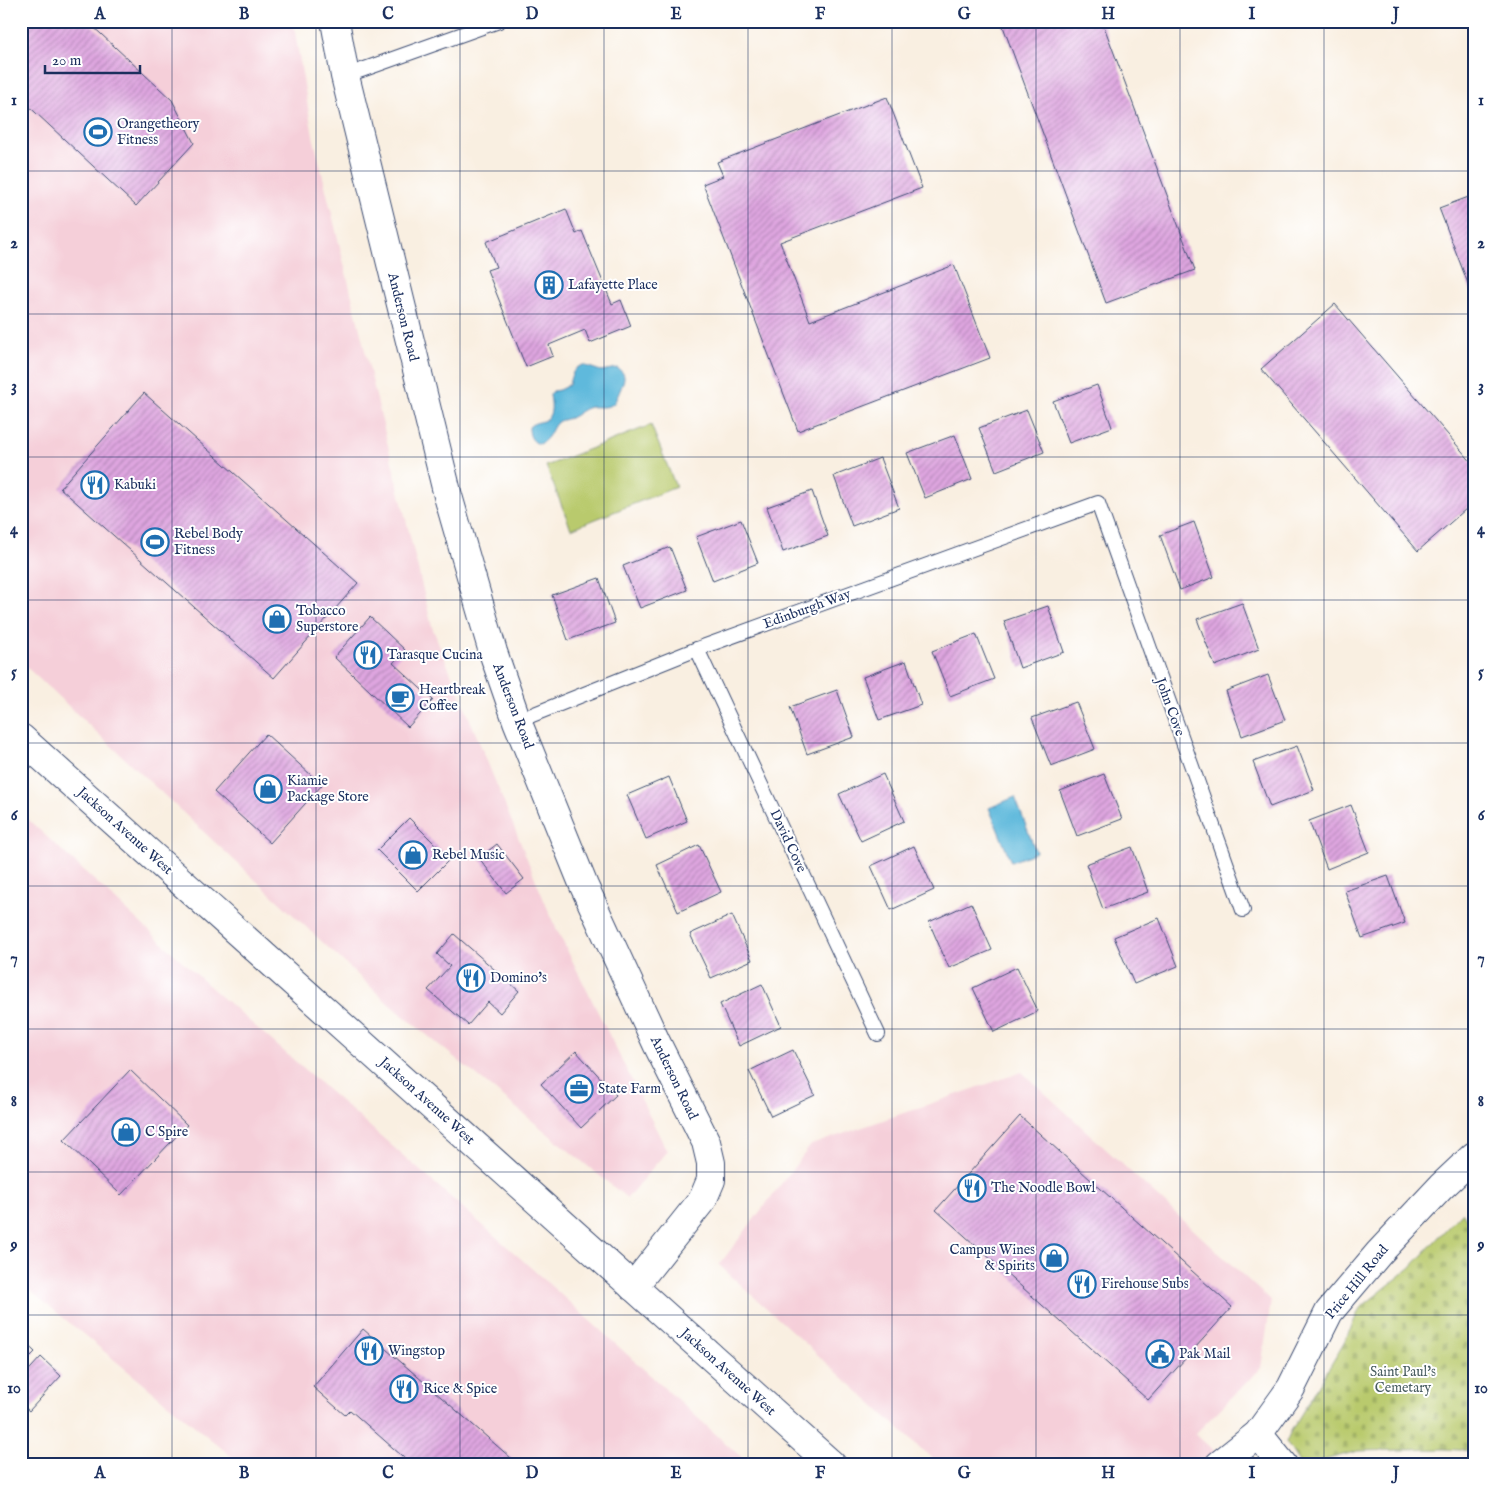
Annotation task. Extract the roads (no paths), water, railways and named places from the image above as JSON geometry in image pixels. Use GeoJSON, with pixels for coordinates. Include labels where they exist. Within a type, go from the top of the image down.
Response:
{"type":"FeatureCollection","features":[{"type":"Feature","properties":{"kind":"street","name":"Anderson Road"},"geometry":{"type":"LineString","coordinates":[[335,21],[346,76],[448,496],[493,652],[517,721],[584,886],[657,1044],[706,1142],[711,1163],[711,1180],[703,1199],[633,1287]]}},
{"type":"Feature","properties":{"kind":"street","name":"Jackson Avenue West"},"geometry":{"type":"LineString","coordinates":[[21,738],[832,1465]]}},
{"type":"Feature","properties":{"kind":"street","name":"Price Hill Road"},"geometry":{"type":"LineString","coordinates":[[1220,1465],[1258,1434],[1291,1388],[1329,1312],[1379,1252],[1441,1187],[1474,1156]]}},
{"type":"Feature","properties":{"kind":"street"},"geometry":{"type":"LineString","coordinates":[[1258,1434],[1283,1465]]}},
{"type":"Feature","properties":{"kind":"lane"},"geometry":{"type":"LineString","coordinates":[[346,76],[499,21]]}},
{"type":"Feature","properties":{"kind":"lane","name":"Edinburgh Way"},"geometry":{"type":"LineString","coordinates":[[517,721],[697,649],[1098,503]]}},
{"type":"Feature","properties":{"kind":"lane","name":"John Cove"},"geometry":{"type":"LineString","coordinates":[[1098,503],[1243,910]]}},
{"type":"Feature","properties":{"kind":"lane","name":"David Cove"},"geometry":{"type":"LineString","coordinates":[[697,649],[878,1034]]}},
{"type":"Feature","properties":{"kind":"water"},"geometry":{"type":"Polygon","coordinates":[[[583,365],[601,371],[617,368],[622,372],[624,379],[614,403],[602,407],[587,408],[570,418],[559,421],[544,441],[540,444],[534,442],[530,435],[529,427],[548,418],[551,409],[550,395],[553,391],[569,385],[573,372],[583,365]]]}},
{"type":"Feature","properties":{"kind":"water"},"geometry":{"type":"Polygon","coordinates":[[[1015,797],[1036,852],[1011,862],[989,808],[1015,797]]]}},
{"type":"Feature","properties":{"kind":"place","name":"Orangetheory Fitness"},"geometry":{"type":"Point","coordinates":[98,132]}},
{"type":"Feature","properties":{"kind":"place","name":"Lafayette Place"},"geometry":{"type":"Point","coordinates":[549,285]}},
{"type":"Feature","properties":{"kind":"place","name":"Kabuki"},"geometry":{"type":"Point","coordinates":[95,485]}},
{"type":"Feature","properties":{"kind":"place","name":"Rebel Body Fitness"},"geometry":{"type":"Point","coordinates":[155,542]}},
{"type":"Feature","properties":{"kind":"place","name":"Tobacco Superstore"},"geometry":{"type":"Point","coordinates":[277,619]}},
{"type":"Feature","properties":{"kind":"place","name":"Tarasque Cucina"},"geometry":{"type":"Point","coordinates":[368,655]}},
{"type":"Feature","properties":{"kind":"place","name":"Heartbreak Coffee"},"geometry":{"type":"Point","coordinates":[400,698]}},
{"type":"Feature","properties":{"kind":"place","name":"Kiamie Package Store"},"geometry":{"type":"Point","coordinates":[268,789]}},
{"type":"Feature","properties":{"kind":"place","name":"Rebel Music"},"geometry":{"type":"Point","coordinates":[413,855]}},
{"type":"Feature","properties":{"kind":"place","name":"Domino's"},"geometry":{"type":"Point","coordinates":[471,978]}},
{"type":"Feature","properties":{"kind":"place","name":"State Farm"},"geometry":{"type":"Point","coordinates":[579,1089]}},
{"type":"Feature","properties":{"kind":"place","name":"C Spire"},"geometry":{"type":"Point","coordinates":[126,1132]}},
{"type":"Feature","properties":{"kind":"place","name":"The Noodle Bowl"},"geometry":{"type":"Point","coordinates":[972,1188]}},
{"type":"Feature","properties":{"kind":"place","name":"Campus Wines & Spirits"},"geometry":{"type":"Point","coordinates":[1054,1258]}},
{"type":"Feature","properties":{"kind":"place","name":"Firehouse Subs"},"geometry":{"type":"Point","coordinates":[1082,1284]}},
{"type":"Feature","properties":{"kind":"place","name":"Wingstop"},"geometry":{"type":"Point","coordinates":[369,1351]}},
{"type":"Feature","properties":{"kind":"place","name":"Pak Mail"},"geometry":{"type":"Point","coordinates":[1160,1354]}},
{"type":"Feature","properties":{"kind":"place","name":"Rice & Spice"},"geometry":{"type":"Point","coordinates":[404,1389]}},
{"type":"Feature","properties":{"kind":"park label","name":"Saint Paul's Cemetary"},"geometry":{"type":"Point","coordinates":[1403,1380]}}]}
